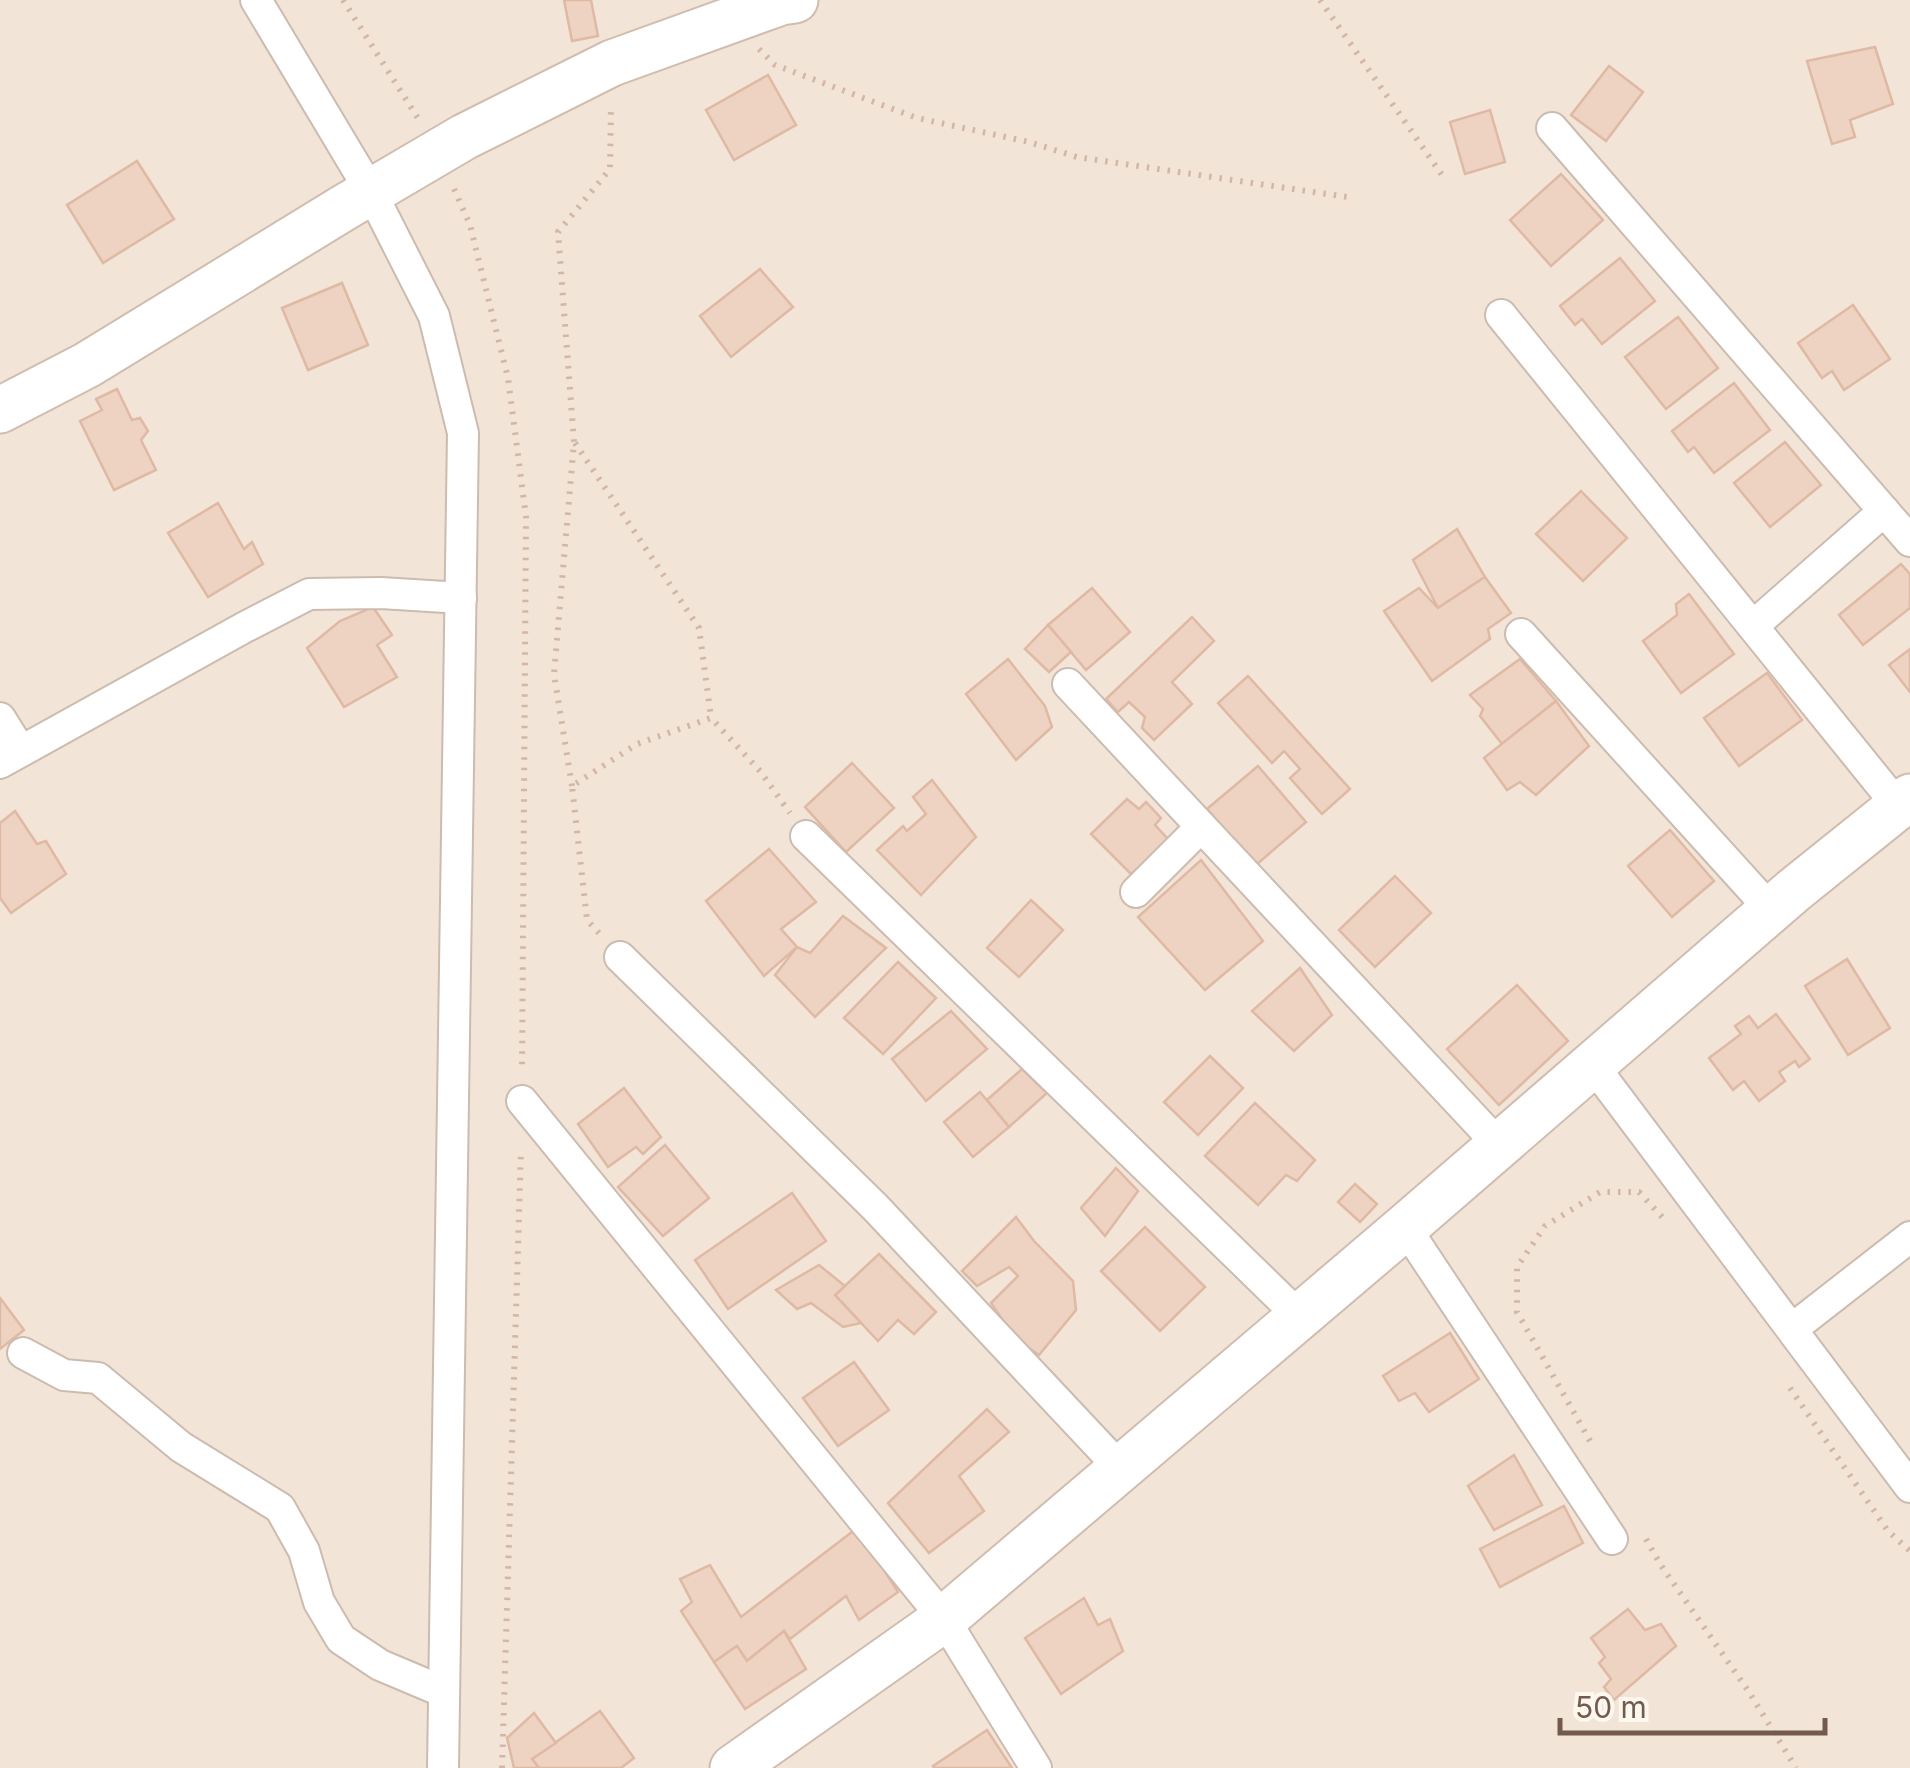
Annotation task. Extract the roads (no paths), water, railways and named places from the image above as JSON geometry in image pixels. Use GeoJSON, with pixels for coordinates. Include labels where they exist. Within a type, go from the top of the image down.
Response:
{"type":"FeatureCollection","features":[{"type":"Feature","properties":{"kind":"street"},"geometry":{"type":"LineString","coordinates":[[256,0],[370,192],[434,316],[464,432],[443,1768]]}},
{"type":"Feature","properties":{"kind":"street"},"geometry":{"type":"LineString","coordinates":[[0,410],[86,365],[438,152],[612,63],[794,0]]}},
{"type":"Feature","properties":{"kind":"street"},"geometry":{"type":"LineString","coordinates":[[1552,128],[1910,540]]}},
{"type":"Feature","properties":{"kind":"street"},"geometry":{"type":"LineString","coordinates":[[734,1768],[944,1619],[1771,910],[1904,802],[1753,626],[1501,315]]}},
{"type":"Feature","properties":{"kind":"street"},"geometry":{"type":"LineString","coordinates":[[1753,626],[1884,511]]}},
{"type":"Feature","properties":{"kind":"street"},"geometry":{"type":"LineString","coordinates":[[0,718],[10,757],[309,594],[461,598]]}},
{"type":"Feature","properties":{"kind":"street"},"geometry":{"type":"LineString","coordinates":[[1522,634],[1771,910]]}},
{"type":"Feature","properties":{"kind":"street"},"geometry":{"type":"LineString","coordinates":[[1068,684],[1498,1144]]}},
{"type":"Feature","properties":{"kind":"street"},"geometry":{"type":"LineString","coordinates":[[1136,892],[1201,827]]}},
{"type":"Feature","properties":{"kind":"street"},"geometry":{"type":"LineString","coordinates":[[806,836],[1299,1316]]}},
{"type":"Feature","properties":{"kind":"street"},"geometry":{"type":"LineString","coordinates":[[620,957],[875,1207],[1120,1468]]}},
{"type":"Feature","properties":{"kind":"street"},"geometry":{"type":"LineString","coordinates":[[1592,1064],[1910,1487]]}},
{"type":"Feature","properties":{"kind":"street"},"geometry":{"type":"LineString","coordinates":[[522,1102],[944,1619],[1036,1768]]}},
{"type":"Feature","properties":{"kind":"street"},"geometry":{"type":"LineString","coordinates":[[1404,1227],[1626,1535]]}},
{"type":"Feature","properties":{"kind":"street"},"geometry":{"type":"LineString","coordinates":[[1792,1329],[1910,1237]]}},
{"type":"Feature","properties":{"kind":"street"},"geometry":{"type":"LineString","coordinates":[[23,1353],[64,1375],[98,1378],[180,1447],[280,1508],[304,1552],[319,1602],[341,1639],[380,1665],[444,1692]]}}]}
